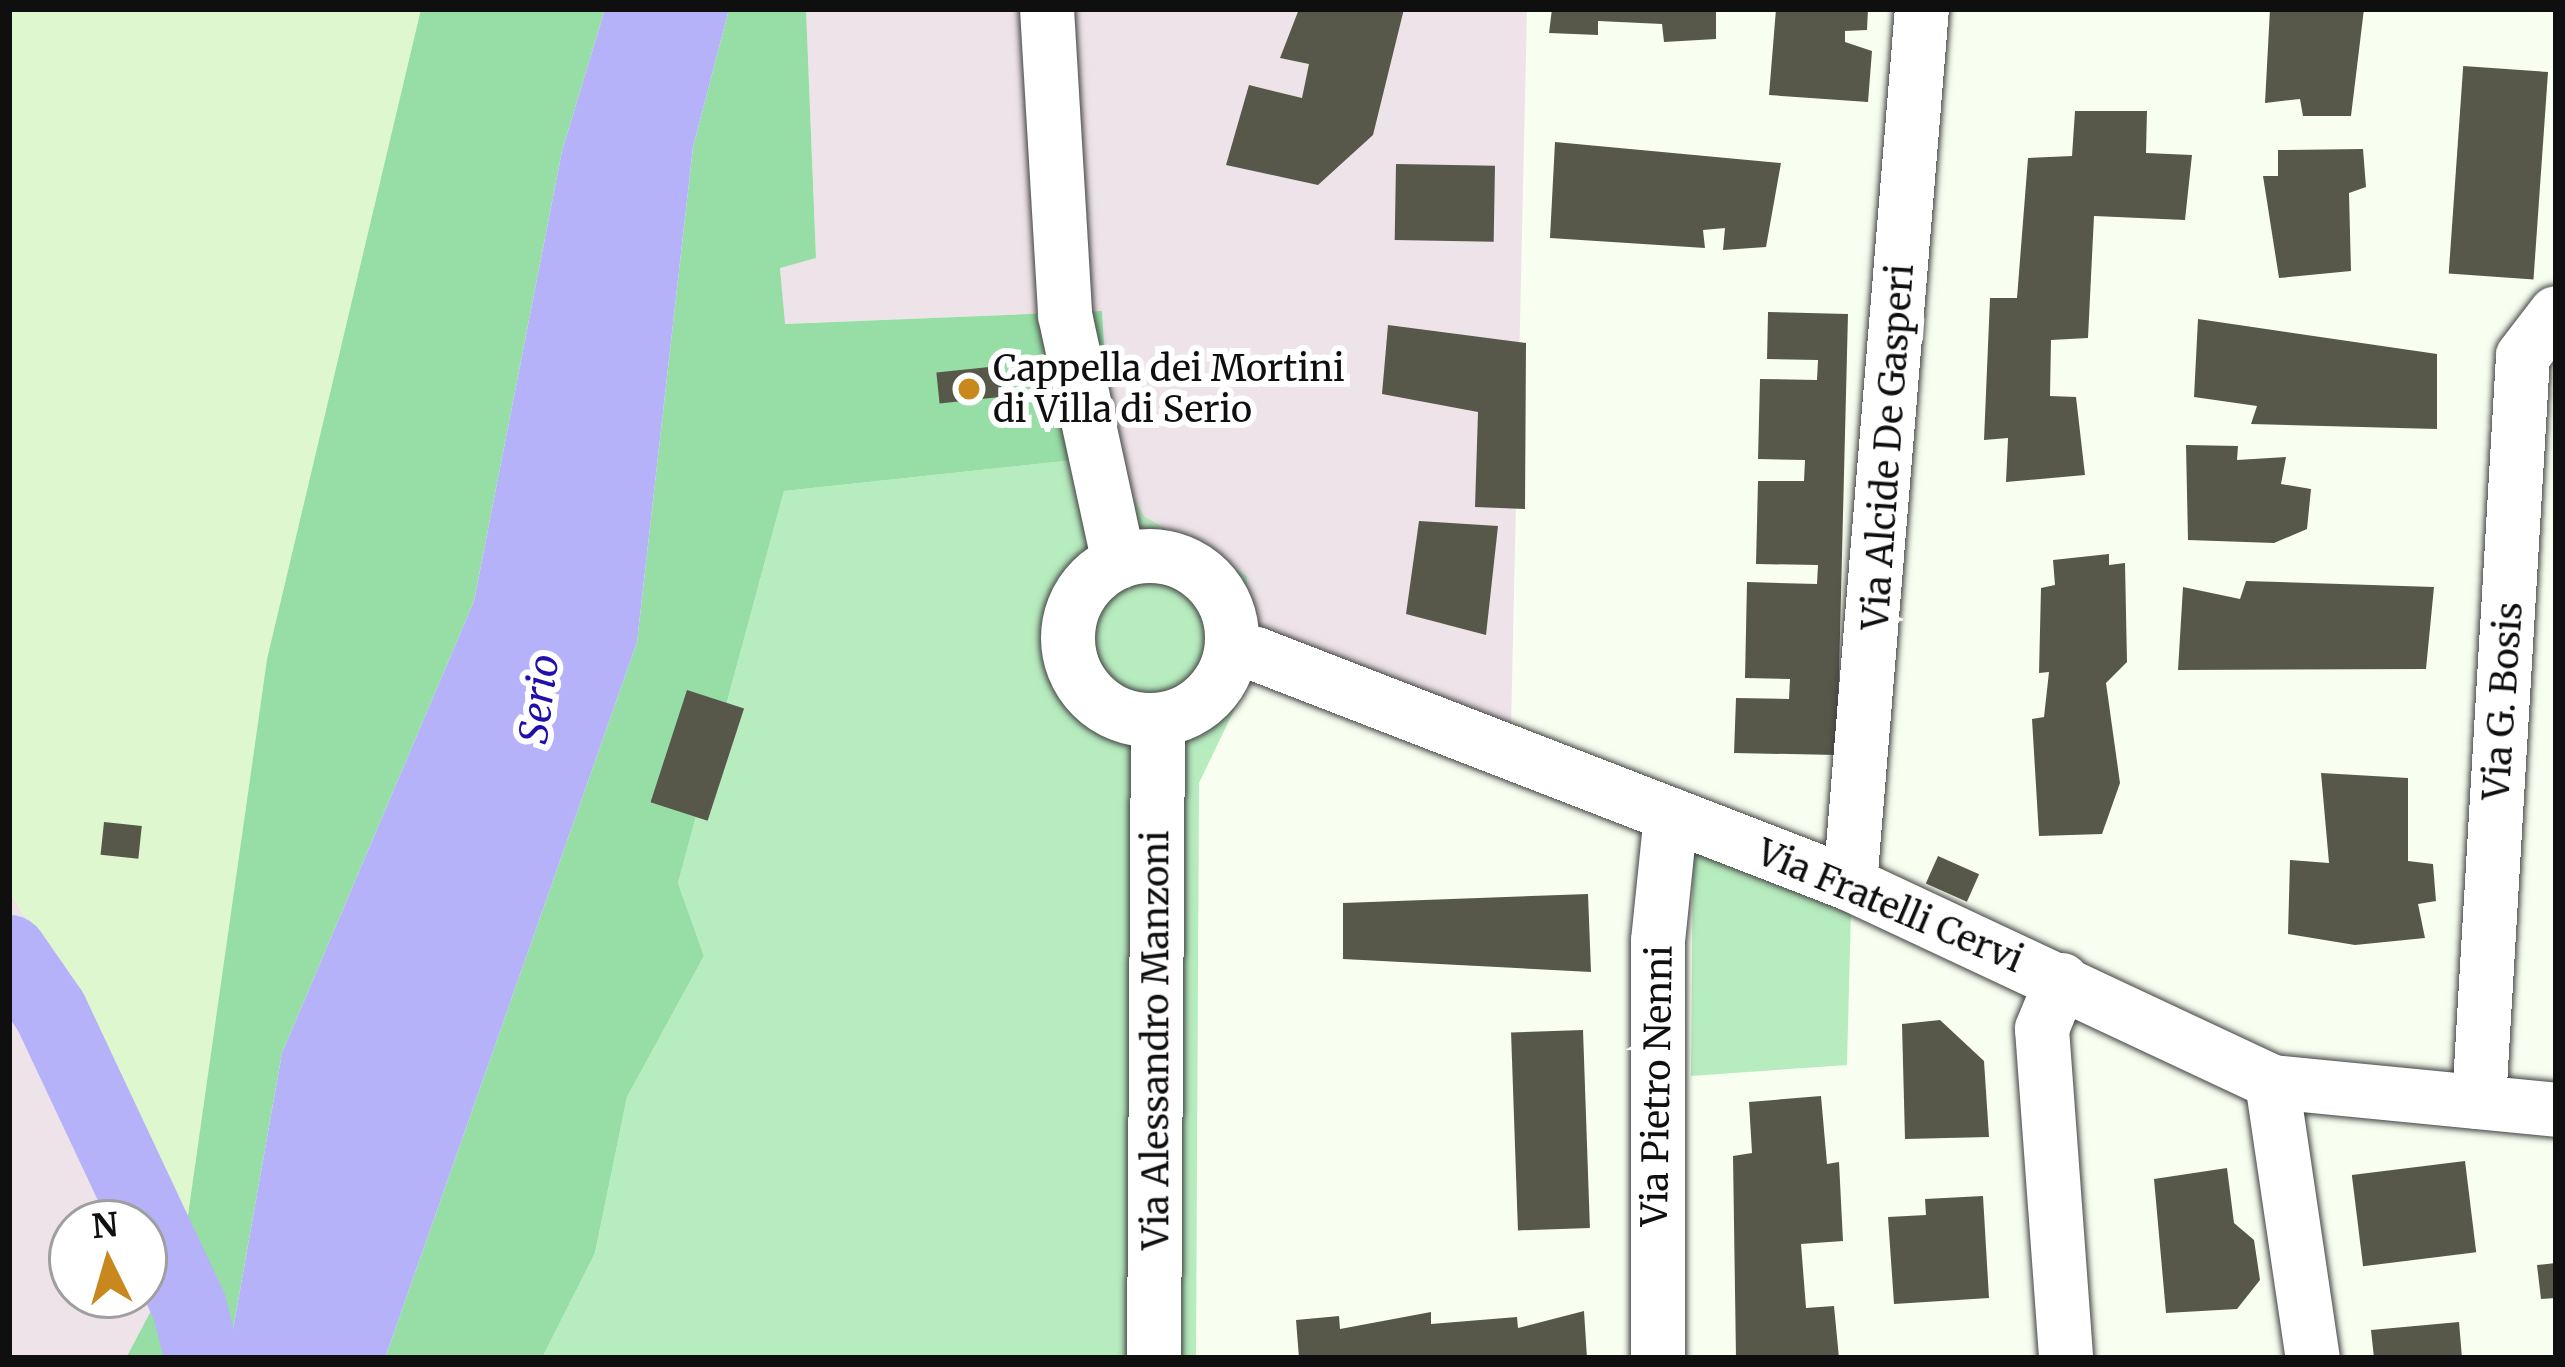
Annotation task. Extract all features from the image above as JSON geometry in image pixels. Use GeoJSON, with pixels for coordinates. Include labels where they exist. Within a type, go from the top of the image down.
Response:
{"type":"FeatureCollection","features":[{"type":"Feature","properties":{"kind":"street"},"geometry":{"type":"LineString","coordinates":[[1047,9],[1065,315],[1119,562]]}},
{"type":"Feature","properties":{"kind":"street","name":"Via Alcide De Gasperi"},"geometry":{"type":"LineString","coordinates":[[1850,884],[1922,9]]}},
{"type":"Feature","properties":{"kind":"street","name":"Via G. Bosis"},"geometry":{"type":"LineString","coordinates":[[2479,1102],[2523,356],[2556,313]]}},
{"type":"Feature","properties":{"kind":"street"},"geometry":{"type":"LineString","coordinates":[[1162,556],[1203,574],[1228,610],[1232,654],[1218,686],[1158,721],[1087,693],[1067,646],[1079,595],[1119,562],[1162,556]]}},
{"type":"Feature","properties":{"kind":"street","name":"Via Fratelli Cervi"},"geometry":{"type":"LineString","coordinates":[[1232,654],[1850,884],[2272,1082],[2556,1110]]}},
{"type":"Feature","properties":{"kind":"street","name":"Via Alessandro Manzoni"},"geometry":{"type":"LineString","coordinates":[[1154,1358],[1158,721]]}},
{"type":"Feature","properties":{"kind":"street","name":"Via Pietro Nenni"},"geometry":{"type":"LineString","coordinates":[[1658,1358],[1658,941],[1671,815]]}},
{"type":"Feature","properties":{"kind":"street"},"geometry":{"type":"LineString","coordinates":[[2062,980],[2042,1029],[2066,1358]]}},
{"type":"Feature","properties":{"kind":"street"},"geometry":{"type":"LineString","coordinates":[[2272,1082],[2313,1358]]}},
{"type":"Feature","properties":{"kind":"shaded area"},"geometry":{"type":"Polygon","coordinates":[[[806,9],[1527,9],[1511,727],[1251,675],[1247,576],[1144,516],[1111,456],[1102,311],[784,324],[780,267],[816,258],[806,9]]]}},
{"type":"Feature","properties":{"kind":"shaded area"},"geometry":{"type":"Polygon","coordinates":[[[9,891],[104,1045],[163,1199],[48,1199],[48,1319],[147,1319],[126,1358],[9,1358],[9,891]]]}},
{"type":"Feature","properties":{"kind":"shaded area"},"geometry":{"type":"Polygon","coordinates":[[[168,1211],[183,1250],[168,1278],[168,1211]]]}},
{"type":"Feature","properties":{"kind":"green space"},"geometry":{"type":"Polygon","coordinates":[[[9,9],[421,9],[267,659],[183,1250],[168,1199],[163,1199],[104,1045],[9,891],[9,9]]]}},
{"type":"Feature","properties":{"kind":"green space"},"geometry":{"type":"Polygon","coordinates":[[[421,9],[605,9],[562,151],[474,601],[282,1053],[228,1358],[126,1358],[147,1319],[168,1319],[168,1278],[183,1250],[267,659],[421,9]]]}},
{"type":"Feature","properties":{"kind":"green space"},"geometry":{"type":"Polygon","coordinates":[[[729,9],[806,9],[816,258],[780,268],[785,324],[1102,311],[1111,456],[784,491],[678,883],[704,956],[627,1097],[595,1253],[542,1358],[385,1358],[637,642],[693,147],[729,9]]]}},
{"type":"Feature","properties":{"kind":"green space"},"geometry":{"type":"Polygon","coordinates":[[[1111,456],[1144,516],[1247,576],[1251,675],[1199,783],[1196,1358],[542,1358],[595,1253],[627,1097],[704,956],[678,883],[784,491],[1111,456]]]}},
{"type":"Feature","properties":{"kind":"green space"},"geometry":{"type":"Polygon","coordinates":[[[1693,851],[1851,909],[1847,1065],[1691,1076],[1693,851]]]}},
{"type":"Feature","properties":{"kind":"water","name":"Serio"},"geometry":{"type":"Polygon","coordinates":[[[605,9],[729,9],[693,147],[637,642],[385,1358],[228,1358],[282,1053],[474,601],[562,151],[605,9]]]}},
{"type":"Feature","properties":{"kind":"building"},"geometry":{"type":"Polygon","coordinates":[[[1299,9],[1404,9],[1373,135],[1318,185],[1226,165],[1249,85],[1302,98],[1309,64],[1280,58],[1299,9]]]}},
{"type":"Feature","properties":{"kind":"building"},"geometry":{"type":"Polygon","coordinates":[[[1552,9],[1716,9],[1716,39],[1664,42],[1662,24],[1598,21],[1598,35],[1549,33],[1552,9]]]}},
{"type":"Feature","properties":{"kind":"building"},"geometry":{"type":"Polygon","coordinates":[[[1776,9],[1868,9],[1867,30],[1845,31],[1845,42],[1872,51],[1868,102],[1769,95],[1776,9]]]}},
{"type":"Feature","properties":{"kind":"building"},"geometry":{"type":"Polygon","coordinates":[[[2270,9],[2364,9],[2351,116],[2303,116],[2300,99],[2265,103],[2270,9]]]}},
{"type":"Feature","properties":{"kind":"building"},"geometry":{"type":"Polygon","coordinates":[[[2463,66],[2548,72],[2533,279],[2449,274],[2463,66]]]}},
{"type":"Feature","properties":{"kind":"building"},"geometry":{"type":"Polygon","coordinates":[[[2075,111],[2147,111],[2146,153],[2192,155],[2185,220],[2094,216],[2088,338],[2051,340],[2050,396],[2076,397],[2085,475],[2006,482],[2008,438],[1984,440],[1990,298],[2017,298],[2028,158],[2072,156],[2075,111]]]}},
{"type":"Feature","properties":{"kind":"building"},"geometry":{"type":"Polygon","coordinates":[[[1555,142],[1781,163],[1766,247],[1723,250],[1725,228],[1703,230],[1705,248],[1550,238],[1555,142]]]}},
{"type":"Feature","properties":{"kind":"building"},"geometry":{"type":"Polygon","coordinates":[[[2363,149],[2366,187],[2349,193],[2351,271],[2279,278],[2263,176],[2278,176],[2278,150],[2363,149]]]}},
{"type":"Feature","properties":{"kind":"building"},"geometry":{"type":"Polygon","coordinates":[[[1396,164],[1495,166],[1494,242],[1395,240],[1396,164]]]}},
{"type":"Feature","properties":{"kind":"building"},"geometry":{"type":"Polygon","coordinates":[[[1768,312],[1848,314],[1837,755],[1734,753],[1736,698],[1789,699],[1790,679],[1745,678],[1747,582],[1817,584],[1818,565],[1756,564],[1758,481],[1804,481],[1805,460],[1758,459],[1760,379],[1817,380],[1818,360],[1767,359],[1768,312]]]}},
{"type":"Feature","properties":{"kind":"building"},"geometry":{"type":"Polygon","coordinates":[[[2198,319],[2437,354],[2437,429],[2251,424],[2257,406],[2194,397],[2198,319]]]}},
{"type":"Feature","properties":{"kind":"building"},"geometry":{"type":"Polygon","coordinates":[[[1388,325],[1526,343],[1525,509],[1475,507],[1478,412],[1382,394],[1388,325]]]}},
{"type":"Feature","properties":{"kind":"building","name":"Cappella dei Mortini di Villa di Serio"},"geometry":{"type":"Polygon","coordinates":[[[999,366],[1002,397],[940,403],[936,373],[999,366]]]}},
{"type":"Feature","properties":{"kind":"building"},"geometry":{"type":"Polygon","coordinates":[[[2186,445],[2238,446],[2237,460],[2286,457],[2281,484],[2311,489],[2307,529],[2274,543],[2188,540],[2186,445]]]}},
{"type":"Feature","properties":{"kind":"building"},"geometry":{"type":"Polygon","coordinates":[[[1419,521],[1498,526],[1486,635],[1406,614],[1419,521]]]}},
{"type":"Feature","properties":{"kind":"building"},"geometry":{"type":"Polygon","coordinates":[[[2109,554],[2109,565],[2125,563],[2127,662],[2106,683],[2120,783],[2102,834],[2039,836],[2032,719],[2044,717],[2049,672],[2039,673],[2041,588],[2055,585],[2053,560],[2109,554]]]}},
{"type":"Feature","properties":{"kind":"building"},"geometry":{"type":"Polygon","coordinates":[[[2246,581],[2434,587],[2426,669],[2178,670],[2183,587],[2240,599],[2246,581]]]}},
{"type":"Feature","properties":{"kind":"building"},"geometry":{"type":"Polygon","coordinates":[[[687,690],[744,709],[708,821],[651,802],[687,690]]]}},
{"type":"Feature","properties":{"kind":"building"},"geometry":{"type":"Polygon","coordinates":[[[2321,773],[2408,778],[2408,861],[2433,864],[2436,901],[2418,904],[2425,938],[2355,945],[2288,934],[2290,860],[2329,863],[2321,773]]]}},
{"type":"Feature","properties":{"kind":"building"},"geometry":{"type":"Polygon","coordinates":[[[104,822],[142,826],[138,859],[101,855],[104,822]]]}},
{"type":"Feature","properties":{"kind":"building"},"geometry":{"type":"Polygon","coordinates":[[[1938,856],[1979,874],[1967,902],[1926,883],[1938,856]]]}},
{"type":"Feature","properties":{"kind":"building"},"geometry":{"type":"Polygon","coordinates":[[[1588,894],[1591,972],[1343,959],[1343,903],[1588,894]]]}},
{"type":"Feature","properties":{"kind":"building"},"geometry":{"type":"Polygon","coordinates":[[[1940,1020],[1984,1061],[1989,1137],[1905,1139],[1902,1024],[1940,1020]]]}},
{"type":"Feature","properties":{"kind":"building"},"geometry":{"type":"Polygon","coordinates":[[[1583,1030],[1590,1228],[1518,1230],[1511,1033],[1583,1030]]]}},
{"type":"Feature","properties":{"kind":"building"},"geometry":{"type":"Polygon","coordinates":[[[1821,1096],[1827,1164],[1839,1162],[1843,1241],[1801,1244],[1806,1308],[1834,1306],[1839,1358],[1736,1358],[1733,1156],[1752,1153],[1749,1102],[1821,1096]]]}},
{"type":"Feature","properties":{"kind":"building"},"geometry":{"type":"Polygon","coordinates":[[[2465,1161],[2476,1252],[2363,1266],[2352,1175],[2465,1161]]]}},
{"type":"Feature","properties":{"kind":"building"},"geometry":{"type":"Polygon","coordinates":[[[2227,1168],[2234,1223],[2254,1240],[2260,1280],[2237,1309],[2166,1313],[2154,1179],[2227,1168]]]}},
{"type":"Feature","properties":{"kind":"building"},"geometry":{"type":"Polygon","coordinates":[[[1983,1196],[1989,1298],[1894,1304],[1888,1217],[1926,1215],[1925,1199],[1983,1196]]]}},
{"type":"Feature","properties":{"kind":"building"},"geometry":{"type":"Polygon","coordinates":[[[2556,1263],[2556,1298],[2541,1299],[2537,1265],[2556,1263]]]}},
{"type":"Feature","properties":{"kind":"building"},"geometry":{"type":"Polygon","coordinates":[[[1584,1311],[1587,1358],[1299,1358],[1296,1320],[1339,1316],[1340,1329],[1431,1312],[1431,1324],[1517,1317],[1518,1328],[1584,1311]]]}},
{"type":"Feature","properties":{"kind":"building"},"geometry":{"type":"Polygon","coordinates":[[[2459,1322],[2462,1358],[2374,1358],[2371,1330],[2459,1322]]]}},
{"type":"Feature","properties":{"kind":"waterway"},"geometry":{"type":"LineString","coordinates":[[9,952],[50,1011],[189,1307],[202,1358]]}},
{"type":"Feature","properties":{"kind":"place","name":"Cappella dei Mortini di Villa di Serio"},"geometry":{"type":"Point","coordinates":[969,389]}}]}
